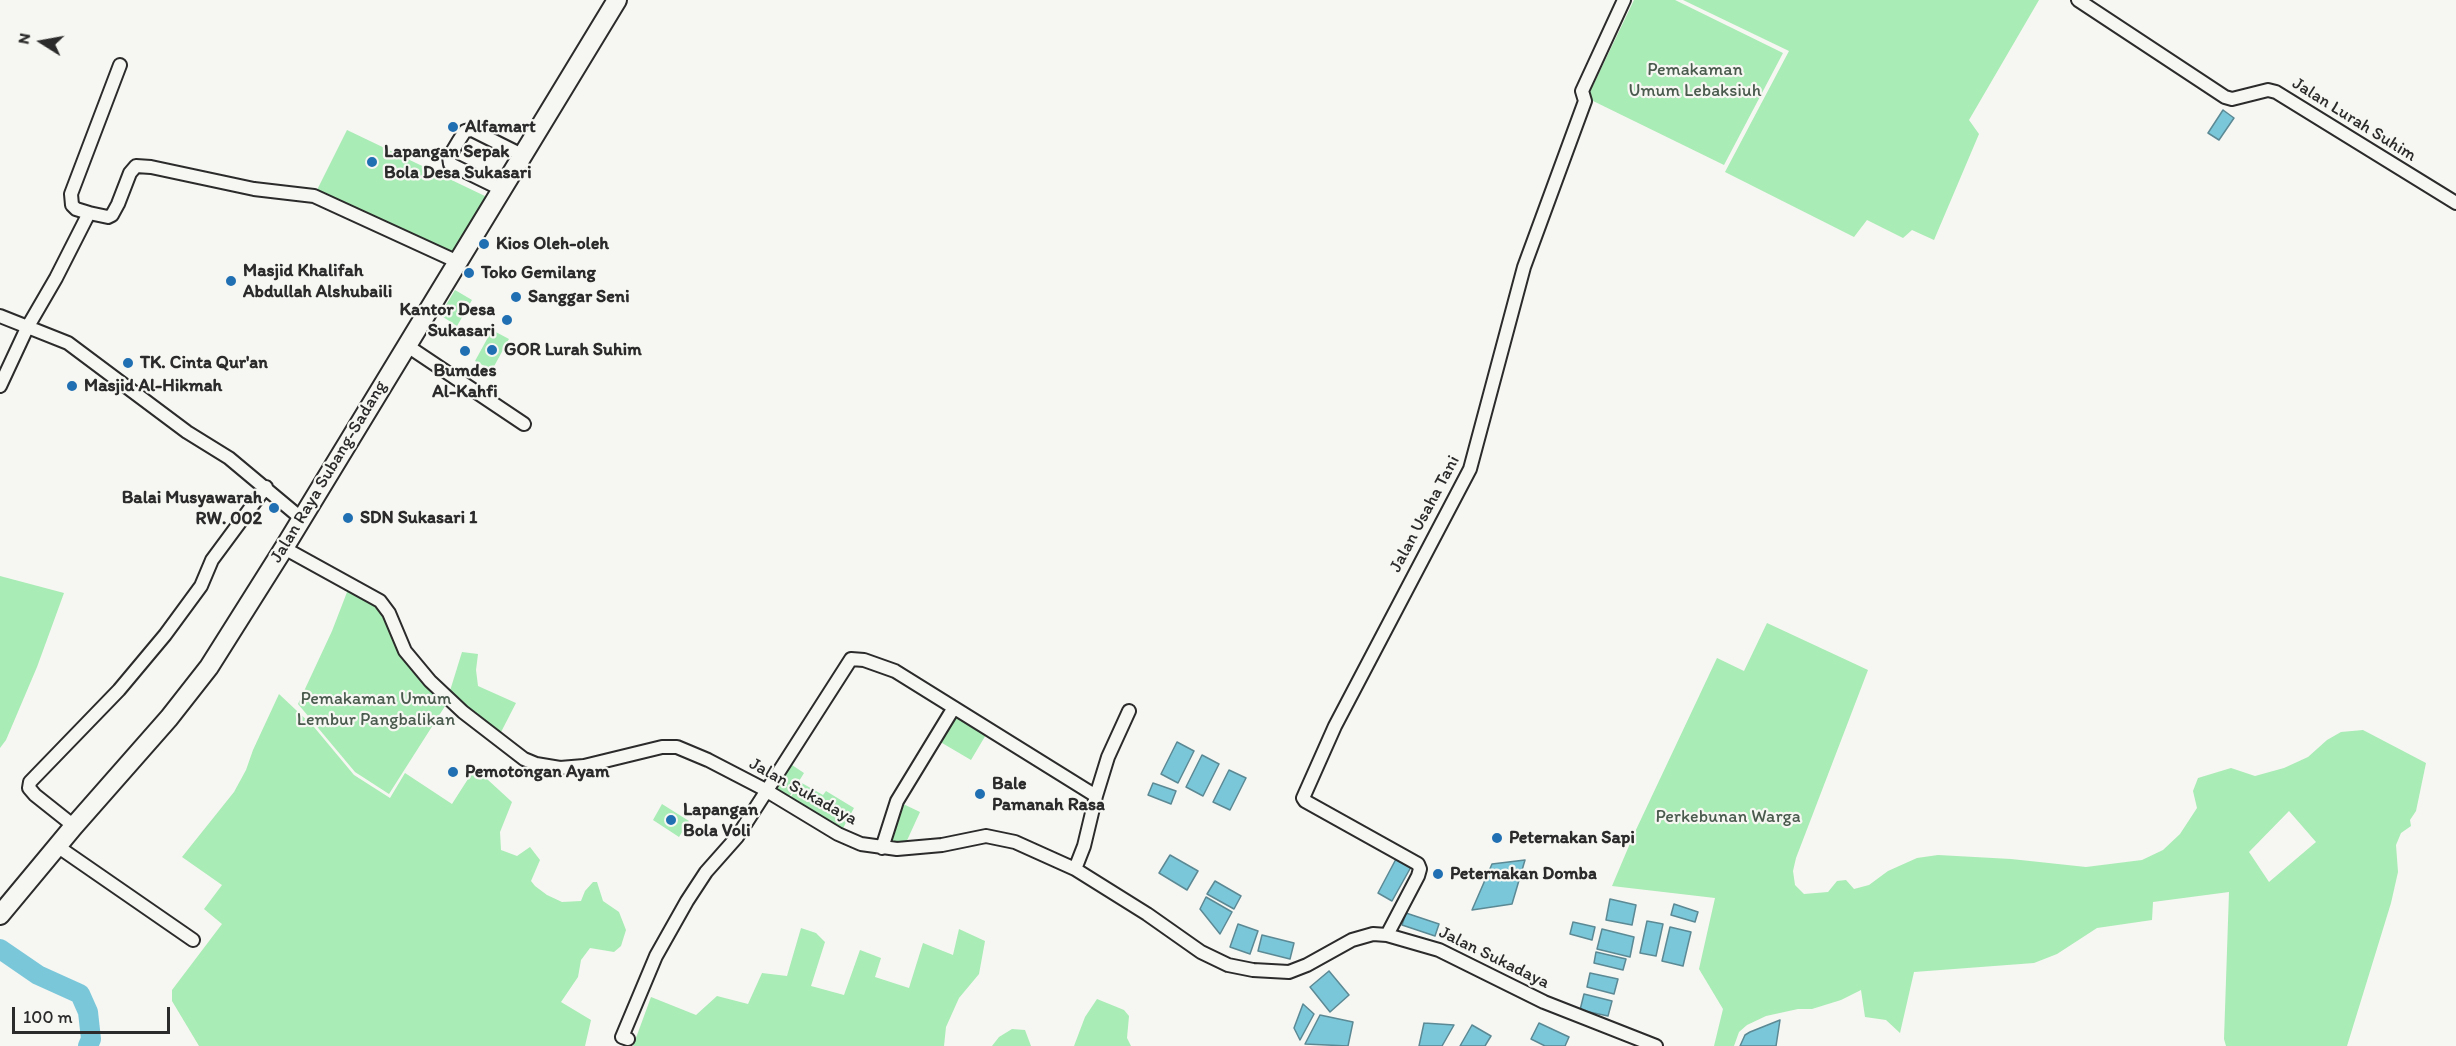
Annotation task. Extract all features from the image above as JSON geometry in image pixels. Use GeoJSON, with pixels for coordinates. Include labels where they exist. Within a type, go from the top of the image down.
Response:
{"type":"FeatureCollection","features":[{"type":"Feature","properties":{"kind":"main road","name":"Jalan Raya Subang-Sadang"},"geometry":{"type":"LineString","coordinates":[[0,915],[169,718],[228,638],[617,0]]}},
{"type":"Feature","properties":{"kind":"street","name":"Jalan Usaha Tani"},"geometry":{"type":"LineString","coordinates":[[1387,935],[1418,876],[1420,870],[1418,864],[1305,801],[1303,796],[1335,726],[1475,457],[1524,267],[1586,101],[1582,91],[1624,0]]}},
{"type":"Feature","properties":{"kind":"street","name":"Jalan Lurah Suhim"},"geometry":{"type":"LineString","coordinates":[[2078,0],[2225,97],[2232,99],[2260,91],[2276,92],[2456,203]]}},
{"type":"Feature","properties":{"kind":"street"},"geometry":{"type":"LineString","coordinates":[[120,65],[70,194],[72,205],[89,213],[108,217],[112,215],[132,170],[135,166],[146,166],[254,189],[314,196],[458,262]]}},
{"type":"Feature","properties":{"kind":"street"},"geometry":{"type":"LineString","coordinates":[[501,189],[450,164],[450,157],[465,131],[472,130],[522,155]]}},
{"type":"Feature","properties":{"kind":"street"},"geometry":{"type":"LineString","coordinates":[[0,386],[27,328],[89,213]]}},
{"type":"Feature","properties":{"kind":"street"},"geometry":{"type":"LineString","coordinates":[[0,316],[27,328],[46,332],[68,343],[187,432],[229,458],[302,519]]}},
{"type":"Feature","properties":{"kind":"street"},"geometry":{"type":"LineString","coordinates":[[406,345],[524,424]]}},
{"type":"Feature","properties":{"kind":"street"},"geometry":{"type":"LineString","coordinates":[[74,826],[35,795],[29,788],[30,782],[119,690],[165,635],[201,586],[212,560],[266,487]]}},
{"type":"Feature","properties":{"kind":"street","name":"Jalan Sukadaya"},"geometry":{"type":"LineString","coordinates":[[284,548],[380,601],[405,651],[430,681],[448,699],[524,759],[536,765],[571,768],[669,746],[687,750],[767,791],[851,841],[882,848],[934,846],[988,836],[1015,842],[1075,869],[1216,961],[1241,968],[1289,972],[1307,965],[1352,940],[1373,934],[1387,935],[1439,950],[1544,1002],[1656,1046]]}},
{"type":"Feature","properties":{"kind":"street"},"geometry":{"type":"LineString","coordinates":[[628,1039],[622,1037],[656,956],[675,922],[706,872],[737,837],[851,659],[864,660],[895,671],[953,709],[1063,773],[1082,789],[1096,796]]}},
{"type":"Feature","properties":{"kind":"street"},"geometry":{"type":"LineString","coordinates":[[882,848],[897,801],[953,709]]}},
{"type":"Feature","properties":{"kind":"street"},"geometry":{"type":"LineString","coordinates":[[1075,869],[1088,835],[1096,796],[1108,757],[1129,711]]}},
{"type":"Feature","properties":{"kind":"street"},"geometry":{"type":"LineString","coordinates":[[57,846],[193,940]]}},
{"type":"Feature","properties":{"kind":"green space","name":"Pemakaman Umum Lebaksiuh"},"geometry":{"type":"Polygon","coordinates":[[[1634,0],[1675,0],[1783,53],[1724,165],[1587,98],[1634,0]]]}},
{"type":"Feature","properties":{"kind":"green space"},"geometry":{"type":"Polygon","coordinates":[[[1683,0],[2039,0],[1969,120],[1979,134],[1934,240],[1912,230],[1903,238],[1867,220],[1854,237],[1725,172],[1789,51],[1683,0]]]}},
{"type":"Feature","properties":{"kind":"green space","name":"Lapangan Sepak Bola Desa Sukasari"},"geometry":{"type":"Polygon","coordinates":[[[347,130],[487,197],[452,256],[315,194],[347,130]]]}},
{"type":"Feature","properties":{"kind":"green space"},"geometry":{"type":"Polygon","coordinates":[[[455,290],[472,300],[457,326],[440,315],[455,290]]]}},
{"type":"Feature","properties":{"kind":"green space","name":"GOR Lurah Suhim"},"geometry":{"type":"Polygon","coordinates":[[[492,330],[509,339],[492,370],[475,361],[492,330]]]}},
{"type":"Feature","properties":{"kind":"green space"},"geometry":{"type":"Polygon","coordinates":[[[0,576],[64,593],[37,667],[6,740],[0,748],[0,576]]]}},
{"type":"Feature","properties":{"kind":"green space","name":"Pemakaman Umum Lembur Pangbalikan"},"geometry":{"type":"Polygon","coordinates":[[[349,587],[376,603],[447,703],[389,794],[355,772],[298,704],[332,631],[349,587]]]}},
{"type":"Feature","properties":{"kind":"green space","name":"Perkebunan Warga"},"geometry":{"type":"Polygon","coordinates":[[[1767,623],[1868,670],[1796,858],[1793,871],[1795,885],[1804,894],[1828,892],[1837,881],[1846,880],[1854,889],[1869,885],[1888,871],[1917,858],[1938,855],[2011,859],[2086,867],[2142,860],[2163,850],[2180,834],[2197,808],[2193,791],[2198,778],[2231,768],[2255,776],[2284,768],[2308,757],[2327,740],[2341,732],[2363,730],[2426,763],[2416,811],[2410,820],[2411,826],[2401,833],[2396,845],[2398,872],[2391,903],[2347,1046],[2226,1046],[2224,1039],[2229,892],[2153,902],[2152,920],[2097,928],[2057,954],[2034,963],[1914,972],[1900,1033],[1886,1020],[1865,1017],[1861,990],[1841,1000],[1812,1009],[1798,1009],[1766,1016],[1747,1025],[1739,1032],[1734,1046],[1714,1046],[1723,1009],[1699,969],[1715,898],[1612,886],[1717,658],[1744,671],[1767,623]],[[2289,811],[2249,852],[2269,882],[2316,842],[2289,811]]]}},
{"type":"Feature","properties":{"kind":"green space"},"geometry":{"type":"Polygon","coordinates":[[[462,652],[478,654],[476,670],[478,686],[516,703],[500,734],[449,694],[462,652]]]}},
{"type":"Feature","properties":{"kind":"green space"},"geometry":{"type":"Polygon","coordinates":[[[279,694],[314,727],[354,775],[390,798],[405,773],[452,804],[475,768],[512,802],[500,832],[501,850],[517,856],[530,847],[540,860],[531,881],[547,895],[562,902],[581,901],[585,891],[593,882],[597,882],[603,901],[619,912],[626,930],[621,946],[614,952],[590,948],[581,960],[578,977],[561,1002],[591,1020],[585,1046],[199,1046],[172,1001],[172,990],[222,924],[204,909],[222,885],[182,857],[234,792],[279,694]]]}},
{"type":"Feature","properties":{"kind":"green space"},"geometry":{"type":"Polygon","coordinates":[[[953,713],[987,733],[971,760],[937,740],[953,713]]]}},
{"type":"Feature","properties":{"kind":"green space"},"geometry":{"type":"Polygon","coordinates":[[[789,763],[804,773],[788,799],[772,790],[789,763]]]}},
{"type":"Feature","properties":{"kind":"green space"},"geometry":{"type":"Polygon","coordinates":[[[800,782],[823,795],[826,791],[854,808],[842,830],[789,800],[800,782]]]}},
{"type":"Feature","properties":{"kind":"green space"},"geometry":{"type":"Polygon","coordinates":[[[899,802],[920,812],[904,847],[885,846],[899,802]]]}},
{"type":"Feature","properties":{"kind":"green space","name":"Lapangan Bola Voli"},"geometry":{"type":"Polygon","coordinates":[[[662,804],[689,821],[679,837],[653,820],[662,804]]]}},
{"type":"Feature","properties":{"kind":"green space"},"geometry":{"type":"Polygon","coordinates":[[[801,928],[816,933],[825,942],[811,986],[844,995],[860,950],[881,958],[875,977],[909,988],[923,943],[953,955],[959,929],[985,941],[979,974],[959,998],[946,1027],[944,1046],[633,1046],[651,997],[696,1015],[717,996],[748,1004],[762,973],[787,976],[801,928]]]}},
{"type":"Feature","properties":{"kind":"green space"},"geometry":{"type":"Polygon","coordinates":[[[1097,999],[1124,1010],[1129,1016],[1127,1038],[1131,1046],[1074,1046],[1085,1017],[1097,999]]]}},
{"type":"Feature","properties":{"kind":"green space"},"geometry":{"type":"Polygon","coordinates":[[[1012,1029],[1025,1030],[1031,1046],[992,1046],[999,1037],[1012,1029]]]}},
{"type":"Feature","properties":{"kind":"water"},"geometry":{"type":"Polygon","coordinates":[[[2223,110],[2234,118],[2219,140],[2208,133],[2223,110]]]}},
{"type":"Feature","properties":{"kind":"water"},"geometry":{"type":"Polygon","coordinates":[[[1177,742],[1194,751],[1178,783],[1161,774],[1177,742]]]}},
{"type":"Feature","properties":{"kind":"water"},"geometry":{"type":"Polygon","coordinates":[[[1202,755],[1219,764],[1203,796],[1186,787],[1202,755]]]}},
{"type":"Feature","properties":{"kind":"water"},"geometry":{"type":"Polygon","coordinates":[[[1229,770],[1246,778],[1230,810],[1213,802],[1229,770]]]}},
{"type":"Feature","properties":{"kind":"water"},"geometry":{"type":"Polygon","coordinates":[[[1153,783],[1176,791],[1171,804],[1148,795],[1153,783]]]}},
{"type":"Feature","properties":{"kind":"water"},"geometry":{"type":"Polygon","coordinates":[[[1170,855],[1198,871],[1187,890],[1159,873],[1170,855]]]}},
{"type":"Feature","properties":{"kind":"water"},"geometry":{"type":"Polygon","coordinates":[[[1396,859],[1411,867],[1392,901],[1378,893],[1396,859]]]}},
{"type":"Feature","properties":{"kind":"water"},"geometry":{"type":"Polygon","coordinates":[[[1525,860],[1512,904],[1472,910],[1492,864],[1525,860]]]}},
{"type":"Feature","properties":{"kind":"water"},"geometry":{"type":"Polygon","coordinates":[[[1215,881],[1241,896],[1234,909],[1207,894],[1215,881]]]}},
{"type":"Feature","properties":{"kind":"water"},"geometry":{"type":"Polygon","coordinates":[[[1206,897],[1232,912],[1220,934],[1200,909],[1206,897]]]}},
{"type":"Feature","properties":{"kind":"water"},"geometry":{"type":"Polygon","coordinates":[[[1610,899],[1636,905],[1632,925],[1606,920],[1610,899]]]}},
{"type":"Feature","properties":{"kind":"water"},"geometry":{"type":"Polygon","coordinates":[[[1674,904],[1698,912],[1695,922],[1671,915],[1674,904]]]}},
{"type":"Feature","properties":{"kind":"water"},"geometry":{"type":"Polygon","coordinates":[[[1406,913],[1439,924],[1435,936],[1402,925],[1406,913]]]}},
{"type":"Feature","properties":{"kind":"water"},"geometry":{"type":"Polygon","coordinates":[[[1647,921],[1663,924],[1656,956],[1640,953],[1647,921]]]}},
{"type":"Feature","properties":{"kind":"water"},"geometry":{"type":"Polygon","coordinates":[[[1573,922],[1595,927],[1592,940],[1570,934],[1573,922]]]}},
{"type":"Feature","properties":{"kind":"water"},"geometry":{"type":"Polygon","coordinates":[[[1238,924],[1258,931],[1250,954],[1230,947],[1238,924]]]}},
{"type":"Feature","properties":{"kind":"water"},"geometry":{"type":"Polygon","coordinates":[[[1670,927],[1691,932],[1683,966],[1662,961],[1670,927]]]}},
{"type":"Feature","properties":{"kind":"water"},"geometry":{"type":"Polygon","coordinates":[[[1602,929],[1634,937],[1630,957],[1597,949],[1602,929]]]}},
{"type":"Feature","properties":{"kind":"water"},"geometry":{"type":"Polygon","coordinates":[[[1262,935],[1294,943],[1290,959],[1258,951],[1262,935]]]}},
{"type":"Feature","properties":{"kind":"water"},"geometry":{"type":"Polygon","coordinates":[[[1596,952],[1626,959],[1623,970],[1594,963],[1596,952]]]}},
{"type":"Feature","properties":{"kind":"water"},"geometry":{"type":"Polygon","coordinates":[[[1329,971],[1349,995],[1330,1012],[1310,987],[1329,971]]]}},
{"type":"Feature","properties":{"kind":"water"},"geometry":{"type":"Polygon","coordinates":[[[1590,973],[1618,979],[1614,994],[1587,987],[1590,973]]]}},
{"type":"Feature","properties":{"kind":"water"},"geometry":{"type":"Polygon","coordinates":[[[1584,994],[1612,1001],[1608,1016],[1580,1010],[1584,994]]]}},
{"type":"Feature","properties":{"kind":"water"},"geometry":{"type":"Polygon","coordinates":[[[1303,1004],[1314,1014],[1300,1040],[1294,1028],[1303,1004]]]}},
{"type":"Feature","properties":{"kind":"water"},"geometry":{"type":"Polygon","coordinates":[[[1320,1015],[1353,1022],[1348,1046],[1305,1044],[1320,1015]]]}},
{"type":"Feature","properties":{"kind":"water"},"geometry":{"type":"Polygon","coordinates":[[[1780,1020],[1776,1046],[1740,1046],[1745,1035],[1780,1020]]]}},
{"type":"Feature","properties":{"kind":"water"},"geometry":{"type":"Polygon","coordinates":[[[1424,1023],[1454,1025],[1442,1046],[1419,1046],[1424,1023]]]}},
{"type":"Feature","properties":{"kind":"water"},"geometry":{"type":"Polygon","coordinates":[[[1539,1023],[1569,1037],[1565,1046],[1545,1046],[1531,1039],[1539,1023]]]}},
{"type":"Feature","properties":{"kind":"water"},"geometry":{"type":"Polygon","coordinates":[[[1472,1025],[1491,1036],[1485,1046],[1460,1046],[1472,1025]]]}},
{"type":"Feature","properties":{"kind":"waterway"},"geometry":{"type":"LineString","coordinates":[[0,949],[38,975],[80,994],[88,1012],[91,1039],[88,1046]]}},
{"type":"Feature","properties":{"kind":"place","name":"Alfamart"},"geometry":{"type":"Point","coordinates":[453,127]}},
{"type":"Feature","properties":{"kind":"place","name":"Lapangan Sepak Bola Desa Sukasari"},"geometry":{"type":"Point","coordinates":[372,162]}},
{"type":"Feature","properties":{"kind":"place","name":"Kios Oleh-oleh"},"geometry":{"type":"Point","coordinates":[484,244]}},
{"type":"Feature","properties":{"kind":"place","name":"Toko Gemilang"},"geometry":{"type":"Point","coordinates":[469,273]}},
{"type":"Feature","properties":{"kind":"place","name":"Masjid Khalifah Abdullah Alshubaili"},"geometry":{"type":"Point","coordinates":[231,281]}},
{"type":"Feature","properties":{"kind":"place","name":"Sanggar Seni"},"geometry":{"type":"Point","coordinates":[516,297]}},
{"type":"Feature","properties":{"kind":"place","name":"Kantor Desa Sukasari"},"geometry":{"type":"Point","coordinates":[507,320]}},
{"type":"Feature","properties":{"kind":"place","name":"GOR Lurah Suhim"},"geometry":{"type":"Point","coordinates":[492,350]}},
{"type":"Feature","properties":{"kind":"place","name":"Bumdes Al-Kahfi"},"geometry":{"type":"Point","coordinates":[465,351]}},
{"type":"Feature","properties":{"kind":"place","name":"TK. Cinta Qur'an"},"geometry":{"type":"Point","coordinates":[128,363]}},
{"type":"Feature","properties":{"kind":"place","name":"Masjid Al-Hikmah"},"geometry":{"type":"Point","coordinates":[72,386]}},
{"type":"Feature","properties":{"kind":"place","name":"Balai Musyawarah RW. 002"},"geometry":{"type":"Point","coordinates":[274,508]}},
{"type":"Feature","properties":{"kind":"place","name":"SDN Sukasari 1"},"geometry":{"type":"Point","coordinates":[348,518]}},
{"type":"Feature","properties":{"kind":"place","name":"Pemotongan Ayam"},"geometry":{"type":"Point","coordinates":[453,772]}},
{"type":"Feature","properties":{"kind":"place","name":"Bale Pamanah Rasa"},"geometry":{"type":"Point","coordinates":[980,794]}},
{"type":"Feature","properties":{"kind":"place","name":"Lapangan Bola Voli"},"geometry":{"type":"Point","coordinates":[671,820]}},
{"type":"Feature","properties":{"kind":"place","name":"Peternakan Sapi"},"geometry":{"type":"Point","coordinates":[1497,838]}},
{"type":"Feature","properties":{"kind":"place","name":"Peternakan Domba"},"geometry":{"type":"Point","coordinates":[1438,874]}}]}
